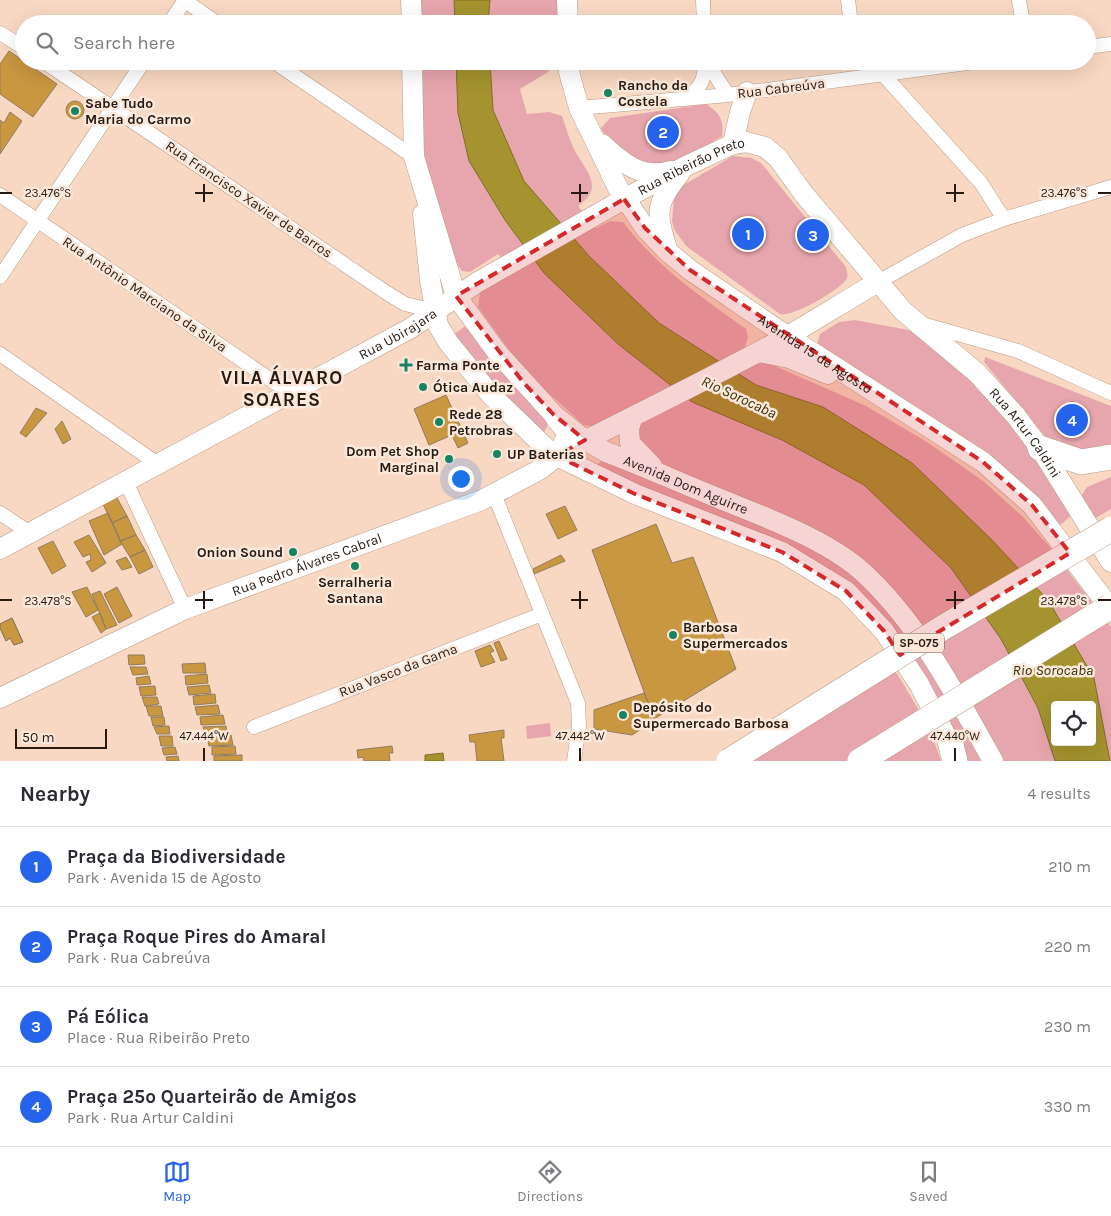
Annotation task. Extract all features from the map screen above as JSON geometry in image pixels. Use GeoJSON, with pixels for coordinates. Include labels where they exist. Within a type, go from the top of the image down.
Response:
{"type":"FeatureCollection","features":[{"type":"Feature","properties":{"kind":"highway"},"geometry":{"type":"LineString","coordinates":[[1040,448],[1081,462],[1111,457]]}},
{"type":"Feature","properties":{"kind":"highway","name":"SP-075"},"geometry":{"type":"LineString","coordinates":[[729,761],[944,627],[1111,529]]}},
{"type":"Feature","properties":{"kind":"highway"},"geometry":{"type":"LineString","coordinates":[[860,761],[1111,608]]}},
{"type":"Feature","properties":{"kind":"main road"},"geometry":{"type":"LineString","coordinates":[[411,0],[412,15]]}},
{"type":"Feature","properties":{"kind":"main road"},"geometry":{"type":"LineString","coordinates":[[567,0],[568,15]]}},
{"type":"Feature","properties":{"kind":"main road","name":"Avenida Dom Aguirre"},"geometry":{"type":"LineString","coordinates":[[412,70],[414,157],[419,179],[456,296],[497,352],[554,415],[585,440],[606,452],[775,522],[830,550],[867,576],[904,617],[962,706],[993,761]]}},
{"type":"Feature","properties":{"kind":"main road","name":"Avenida 15 de Agosto"},"geometry":{"type":"LineString","coordinates":[[569,70],[579,108],[624,199],[646,228],[667,251],[690,270],[787,336],[983,462],[1032,505],[1111,608]]}},
{"type":"Feature","properties":{"kind":"main road"},"geometry":{"type":"LineString","coordinates":[[733,144],[740,112],[738,93]]}},
{"type":"Feature","properties":{"kind":"main road"},"geometry":{"type":"LineString","coordinates":[[594,137],[618,160],[645,174],[664,173],[684,167]]}},
{"type":"Feature","properties":{"kind":"main road","name":"Rua Ribeirão Preto"},"geometry":{"type":"LineString","coordinates":[[606,209],[684,167],[733,144],[746,142],[765,147],[778,158],[803,193],[878,282]]}},
{"type":"Feature","properties":{"kind":"main road"},"geometry":{"type":"LineString","coordinates":[[667,251],[658,212],[660,202],[684,167]]}},
{"type":"Feature","properties":{"kind":"main road","name":"Avenida Dom Aguirre"},"geometry":{"type":"LineString","coordinates":[[419,179],[434,311],[438,325],[448,342],[490,394],[548,450],[557,456],[635,494],[782,552],[846,591],[884,631],[919,684],[954,754]]}},
{"type":"Feature","properties":{"kind":"main road","name":"Rua Ubirajara"},"geometry":{"type":"LineString","coordinates":[[0,549],[411,328],[456,296],[606,209]]}},
{"type":"Feature","properties":{"kind":"main road"},"geometry":{"type":"LineString","coordinates":[[756,353],[878,282]]}},
{"type":"Feature","properties":{"kind":"main road","name":"Rua Artur Caldini"},"geometry":{"type":"LineString","coordinates":[[878,282],[916,322],[977,373],[1016,416],[1040,448],[1111,562]]}},
{"type":"Feature","properties":{"kind":"main road"},"geometry":{"type":"LineString","coordinates":[[756,353],[789,358],[872,392]]}},
{"type":"Feature","properties":{"kind":"main road","name":"Rua Pedro Álvares Cabral"},"geometry":{"type":"LineString","coordinates":[[0,698],[185,608],[494,494],[541,470],[557,456],[585,440],[636,417],[756,353]]}},
{"type":"Feature","properties":{"kind":"main road","name":"Rua Pedro Álvares Cabral"},"geometry":{"type":"LineString","coordinates":[[554,415],[566,431],[567,436],[557,456]]}},
{"type":"Feature","properties":{"kind":"main road"},"geometry":{"type":"LineString","coordinates":[[636,417],[629,428],[630,443],[642,458],[670,478]]}},
{"type":"Feature","properties":{"kind":"street"},"geometry":{"type":"LineString","coordinates":[[175,15],[184,0],[205,15]]}},
{"type":"Feature","properties":{"kind":"street"},"geometry":{"type":"LineString","coordinates":[[703,0],[704,15]]}},
{"type":"Feature","properties":{"kind":"street"},"geometry":{"type":"LineString","coordinates":[[848,0],[850,15]]}},
{"type":"Feature","properties":{"kind":"street"},"geometry":{"type":"LineString","coordinates":[[1020,0],[1022,15]]}},
{"type":"Feature","properties":{"kind":"street"},"geometry":{"type":"LineString","coordinates":[[0,33],[15,42]]}},
{"type":"Feature","properties":{"kind":"street"},"geometry":{"type":"LineString","coordinates":[[1096,46],[1111,44]]}},
{"type":"Feature","properties":{"kind":"street","name":"Rua Francisco Xavier de Barros"},"geometry":{"type":"LineString","coordinates":[[57,70],[387,293],[405,304],[434,311]]}},
{"type":"Feature","properties":{"kind":"street"},"geometry":{"type":"LineString","coordinates":[[0,277],[138,70]]}},
{"type":"Feature","properties":{"kind":"street"},"geometry":{"type":"LineString","coordinates":[[286,70],[414,157]]}},
{"type":"Feature","properties":{"kind":"street"},"geometry":{"type":"LineString","coordinates":[[685,99],[698,90],[702,83],[704,70]]}},
{"type":"Feature","properties":{"kind":"street"},"geometry":{"type":"LineString","coordinates":[[713,70],[715,75],[738,93]]}},
{"type":"Feature","properties":{"kind":"street"},"geometry":{"type":"LineString","coordinates":[[879,70],[981,183],[1004,219]]}},
{"type":"Feature","properties":{"kind":"street","name":"Rua Cabreúva"},"geometry":{"type":"LineString","coordinates":[[579,108],[738,93],[913,70]]}},
{"type":"Feature","properties":{"kind":"street"},"geometry":{"type":"LineString","coordinates":[[878,282],[947,242],[1004,219],[1111,187]]}},
{"type":"Feature","properties":{"kind":"street","name":"Rua Antônio Marciano da Silva"},"geometry":{"type":"LineString","coordinates":[[0,195],[290,393]]}},
{"type":"Feature","properties":{"kind":"street"},"geometry":{"type":"LineString","coordinates":[[916,322],[1018,351],[1111,392]]}},
{"type":"Feature","properties":{"kind":"street"},"geometry":{"type":"LineString","coordinates":[[0,354],[159,465]]}},
{"type":"Feature","properties":{"kind":"street"},"geometry":{"type":"LineString","coordinates":[[126,482],[185,608]]}},
{"type":"Feature","properties":{"kind":"street"},"geometry":{"type":"LineString","coordinates":[[494,494],[578,703],[579,726],[574,761]]}},
{"type":"Feature","properties":{"kind":"street"},"geometry":{"type":"LineString","coordinates":[[0,513],[30,533]]}},
{"type":"Feature","properties":{"kind":"street","name":"Rua Vasco da Gama"},"geometry":{"type":"LineString","coordinates":[[254,727],[542,614]]}},
{"type":"Feature","properties":{"kind":"highlighted area"},"geometry":{"type":"Polygon","coordinates":[[[624,199],[645,228],[690,270],[983,462],[1032,505],[1070,553],[900,655],[884,631],[846,591],[782,552],[635,494],[557,456],[585,440],[554,415],[523,382],[456,296],[624,199]]]}},
{"type":"Feature","properties":{"kind":"shaded area"},"geometry":{"type":"Polygon","coordinates":[[[421,0],[561,0],[560,15],[421,15],[421,0]]]}},
{"type":"Feature","properties":{"kind":"shaded area"},"geometry":{"type":"Polygon","coordinates":[[[421,70],[550,70],[520,89],[527,114],[549,112],[562,116],[572,145],[591,179],[591,192],[578,206],[596,228],[610,221],[623,222],[665,267],[696,293],[746,329],[748,337],[744,350],[756,364],[766,362],[866,406],[927,442],[983,481],[1022,516],[1048,545],[1111,627],[1111,761],[1002,761],[870,570],[658,465],[634,434],[584,425],[525,372],[478,307],[480,293],[515,272],[498,254],[470,272],[462,271],[454,259],[430,183],[423,149],[421,70]]]}},
{"type":"Feature","properties":{"kind":"shaded area"},"geometry":{"type":"Polygon","coordinates":[[[706,104],[718,114],[722,121],[722,136],[674,163],[652,163],[632,157],[614,145],[601,128],[610,118],[706,104]]]}},
{"type":"Feature","properties":{"kind":"shaded area"},"geometry":{"type":"Polygon","coordinates":[[[733,156],[751,158],[761,163],[846,267],[847,278],[840,286],[804,308],[780,314],[686,246],[674,229],[672,221],[674,198],[682,186],[733,156]]]}},
{"type":"Feature","properties":{"kind":"shaded area"},"geometry":{"type":"Polygon","coordinates":[[[855,320],[914,331],[956,364],[1024,439],[1072,515],[1059,526],[817,344],[820,334],[839,322],[855,320]]]}},
{"type":"Feature","properties":{"kind":"shaded area"},"geometry":{"type":"Polygon","coordinates":[[[467,325],[547,421],[543,434],[540,436],[450,337],[467,325]]]}},
{"type":"Feature","properties":{"kind":"shaded area"},"geometry":{"type":"Polygon","coordinates":[[[985,357],[1111,406],[1111,450],[1091,455],[1052,445],[984,362],[985,357]]]}},
{"type":"Feature","properties":{"kind":"shaded area"},"geometry":{"type":"Polygon","coordinates":[[[602,460],[777,530],[827,557],[859,578],[902,627],[985,761],[966,761],[852,591],[596,466],[602,460]]]}},
{"type":"Feature","properties":{"kind":"shaded area"},"geometry":{"type":"Polygon","coordinates":[[[1111,477],[1111,509],[1094,519],[1085,507],[1082,495],[1087,487],[1111,477]]]}},
{"type":"Feature","properties":{"kind":"shaded area"},"geometry":{"type":"Polygon","coordinates":[[[895,671],[921,714],[941,761],[750,761],[895,671]]]}},
{"type":"Feature","properties":{"kind":"shaded area"},"geometry":{"type":"Polygon","coordinates":[[[550,723],[551,736],[527,739],[526,726],[550,723]]]}},
{"type":"Feature","properties":{"kind":"water"},"geometry":{"type":"Polygon","coordinates":[[[454,0],[490,0],[489,15],[455,15],[454,0]]]}},
{"type":"Feature","properties":{"kind":"water","name":"Rio Sorocaba"},"geometry":{"type":"Polygon","coordinates":[[[456,70],[491,70],[493,110],[524,181],[589,256],[659,323],[756,385],[823,407],[912,463],[991,539],[1048,600],[1094,678],[1110,761],[1055,761],[1038,708],[1001,639],[951,568],[864,485],[782,440],[692,402],[618,344],[544,273],[505,220],[469,161],[458,113],[456,70]]]}},
{"type":"Feature","properties":{"kind":"water"},"geometry":{"type":"Polygon","coordinates":[[[443,753],[444,761],[425,761],[425,755],[443,753]]]}},
{"type":"Feature","properties":{"kind":"building"},"geometry":{"type":"Polygon","coordinates":[[[9,51],[15,55],[15,70],[37,70],[57,84],[33,117],[0,94],[0,64],[9,51]]]}},
{"type":"Feature","properties":{"kind":"building","name":"Sabe Tudo Maria do Carmo"},"geometry":{"type":"Polygon","coordinates":[[[75,101],[81,104],[84,110],[81,116],[75,119],[69,116],[66,110],[69,104],[75,101]]]}},
{"type":"Feature","properties":{"kind":"building"},"geometry":{"type":"Polygon","coordinates":[[[10,112],[22,121],[0,154],[0,120],[4,123],[10,112]]]}},
{"type":"Feature","properties":{"kind":"building","name":"Rede 28 Petrobras"},"geometry":{"type":"Polygon","coordinates":[[[446,395],[468,443],[458,448],[452,435],[429,445],[414,409],[446,395]]]}},
{"type":"Feature","properties":{"kind":"building"},"geometry":{"type":"Polygon","coordinates":[[[36,408],[47,413],[26,437],[20,433],[36,408]]]}},
{"type":"Feature","properties":{"kind":"building"},"geometry":{"type":"Polygon","coordinates":[[[62,421],[71,439],[63,444],[55,429],[62,421]]]}},
{"type":"Feature","properties":{"kind":"building","name":"UP Baterias"},"geometry":{"type":"Polygon","coordinates":[[[499,449],[502,456],[494,459],[491,452],[499,449]]]}},
{"type":"Feature","properties":{"kind":"building"},"geometry":{"type":"Polygon","coordinates":[[[117,498],[127,516],[112,523],[103,504],[117,498]]]}},
{"type":"Feature","properties":{"kind":"building"},"geometry":{"type":"Polygon","coordinates":[[[565,506],[577,530],[558,539],[546,514],[565,506]]]}},
{"type":"Feature","properties":{"kind":"building"},"geometry":{"type":"Polygon","coordinates":[[[108,513],[122,544],[104,555],[89,521],[108,513]]]}},
{"type":"Feature","properties":{"kind":"building"},"geometry":{"type":"Polygon","coordinates":[[[127,516],[136,535],[120,541],[112,523],[127,516]]]}},
{"type":"Feature","properties":{"kind":"building","name":"Barbosa Supermercados"},"geometry":{"type":"Polygon","coordinates":[[[656,524],[672,563],[693,557],[736,669],[654,719],[592,550],[656,524]]]}},
{"type":"Feature","properties":{"kind":"building"},"geometry":{"type":"Polygon","coordinates":[[[89,535],[106,563],[92,572],[86,562],[91,560],[90,554],[83,557],[74,542],[89,535]]]}},
{"type":"Feature","properties":{"kind":"building"},"geometry":{"type":"Polygon","coordinates":[[[136,535],[145,550],[130,557],[120,541],[136,535]]]}},
{"type":"Feature","properties":{"kind":"building"},"geometry":{"type":"Polygon","coordinates":[[[53,541],[66,566],[52,574],[38,548],[53,541]]]}},
{"type":"Feature","properties":{"kind":"building"},"geometry":{"type":"Polygon","coordinates":[[[145,550],[153,567],[139,574],[130,557],[145,550]]]}},
{"type":"Feature","properties":{"kind":"building"},"geometry":{"type":"Polygon","coordinates":[[[561,555],[565,561],[534,574],[533,569],[561,555]]]}},
{"type":"Feature","properties":{"kind":"building"},"geometry":{"type":"Polygon","coordinates":[[[126,557],[132,567],[122,570],[116,561],[126,557]]]}},
{"type":"Feature","properties":{"kind":"building"},"geometry":{"type":"Polygon","coordinates":[[[87,587],[98,610],[86,617],[72,592],[87,587]]]}},
{"type":"Feature","properties":{"kind":"building"},"geometry":{"type":"Polygon","coordinates":[[[117,587],[132,616],[119,623],[104,594],[117,587]]]}},
{"type":"Feature","properties":{"kind":"building"},"geometry":{"type":"Polygon","coordinates":[[[100,591],[117,625],[106,629],[92,594],[100,591]]]}},
{"type":"Feature","properties":{"kind":"building"},"geometry":{"type":"Polygon","coordinates":[[[100,613],[106,629],[101,633],[92,617],[100,613]]]}},
{"type":"Feature","properties":{"kind":"building"},"geometry":{"type":"Polygon","coordinates":[[[12,618],[23,642],[14,645],[10,638],[6,641],[0,628],[0,624],[12,618]]]}},
{"type":"Feature","properties":{"kind":"building"},"geometry":{"type":"Polygon","coordinates":[[[12,618],[23,642],[14,645],[10,638],[6,641],[0,628],[0,624],[12,618]]]}},
{"type":"Feature","properties":{"kind":"building"},"geometry":{"type":"Polygon","coordinates":[[[499,641],[507,659],[501,661],[494,643],[499,641]]]}},
{"type":"Feature","properties":{"kind":"building"},"geometry":{"type":"Polygon","coordinates":[[[490,645],[494,651],[490,653],[495,662],[481,667],[475,651],[490,645]]]}},
{"type":"Feature","properties":{"kind":"building"},"geometry":{"type":"Polygon","coordinates":[[[128,655],[144,655],[145,664],[129,665],[128,655]]]}},
{"type":"Feature","properties":{"kind":"building"},"geometry":{"type":"Polygon","coordinates":[[[205,663],[206,673],[183,673],[182,664],[205,663]]]}},
{"type":"Feature","properties":{"kind":"building"},"geometry":{"type":"Polygon","coordinates":[[[130,667],[146,667],[148,674],[133,675],[130,667]]]}},
{"type":"Feature","properties":{"kind":"building"},"geometry":{"type":"Polygon","coordinates":[[[207,674],[208,683],[186,685],[185,676],[207,674]]]}},
{"type":"Feature","properties":{"kind":"building"},"geometry":{"type":"Polygon","coordinates":[[[149,676],[151,684],[137,685],[136,678],[149,676]]]}},
{"type":"Feature","properties":{"kind":"building"},"geometry":{"type":"Polygon","coordinates":[[[209,685],[211,693],[189,695],[187,687],[209,685]]]}},
{"type":"Feature","properties":{"kind":"building"},"geometry":{"type":"Polygon","coordinates":[[[155,686],[156,695],[141,696],[139,687],[155,686]]]}},
{"type":"Feature","properties":{"kind":"building","name":"Depósito do Supermercado Barbosa"},"geometry":{"type":"Polygon","coordinates":[[[644,693],[654,719],[644,727],[632,735],[594,729],[594,710],[644,693]]]}},
{"type":"Feature","properties":{"kind":"building"},"geometry":{"type":"Polygon","coordinates":[[[215,694],[216,703],[194,705],[193,696],[215,694]]]}},
{"type":"Feature","properties":{"kind":"building"},"geometry":{"type":"Polygon","coordinates":[[[142,697],[157,697],[159,704],[145,706],[142,697]]]}},
{"type":"Feature","properties":{"kind":"building"},"geometry":{"type":"Polygon","coordinates":[[[218,705],[220,714],[197,715],[195,707],[218,705]]]}},
{"type":"Feature","properties":{"kind":"building"},"geometry":{"type":"Polygon","coordinates":[[[146,706],[161,706],[163,716],[149,716],[146,706]]]}},
{"type":"Feature","properties":{"kind":"building"},"geometry":{"type":"Polygon","coordinates":[[[223,715],[225,724],[201,725],[200,717],[223,715]]]}},
{"type":"Feature","properties":{"kind":"building"},"geometry":{"type":"Polygon","coordinates":[[[151,717],[164,717],[165,725],[153,726],[151,717]]]}},
{"type":"Feature","properties":{"kind":"building"},"geometry":{"type":"Polygon","coordinates":[[[169,726],[170,734],[157,734],[154,727],[169,726]]]}},
{"type":"Feature","properties":{"kind":"building"},"geometry":{"type":"Polygon","coordinates":[[[226,726],[227,734],[205,735],[203,727],[226,726]]]}},
{"type":"Feature","properties":{"kind":"building"},"geometry":{"type":"Polygon","coordinates":[[[504,730],[504,738],[501,738],[504,761],[477,761],[475,742],[470,742],[469,735],[504,730]]]}},
{"type":"Feature","properties":{"kind":"building"},"geometry":{"type":"Polygon","coordinates":[[[231,735],[233,745],[209,746],[207,737],[231,735]]]}},
{"type":"Feature","properties":{"kind":"building"},"geometry":{"type":"Polygon","coordinates":[[[159,736],[172,736],[173,746],[161,746],[159,736]]]}},
{"type":"Feature","properties":{"kind":"building"},"geometry":{"type":"Polygon","coordinates":[[[235,746],[236,754],[212,755],[212,747],[235,746]]]}},
{"type":"Feature","properties":{"kind":"building"},"geometry":{"type":"Polygon","coordinates":[[[392,746],[393,753],[389,753],[390,761],[364,761],[363,757],[358,758],[357,750],[392,746]]]}},
{"type":"Feature","properties":{"kind":"building"},"geometry":{"type":"Polygon","coordinates":[[[175,747],[177,754],[164,755],[162,748],[175,747]]]}},
{"type":"Feature","properties":{"kind":"building"},"geometry":{"type":"Polygon","coordinates":[[[242,755],[242,761],[214,761],[214,756],[242,755]]]}},
{"type":"Feature","properties":{"kind":"building"},"geometry":{"type":"Polygon","coordinates":[[[178,756],[179,761],[167,761],[166,757],[178,756]]]}},
{"type":"Feature","properties":{"kind":"place","name":"Rancho da Costela"},"geometry":{"type":"Point","coordinates":[608,93]}},
{"type":"Feature","properties":{"kind":"place","name":"Sabe Tudo Maria do Carmo"},"geometry":{"type":"Point","coordinates":[75,111]}},
{"type":"Feature","properties":{"kind":"place","name":"Praça Roque Pires do Amaral"},"geometry":{"type":"Point","coordinates":[663,132]}},
{"type":"Feature","properties":{"kind":"place","name":"Praça da Biodiversidade"},"geometry":{"type":"Point","coordinates":[748,234]}},
{"type":"Feature","properties":{"kind":"place","name":"Pá Eólica"},"geometry":{"type":"Point","coordinates":[813,235]}},
{"type":"Feature","properties":{"kind":"place","name":"Farma Ponte"},"geometry":{"type":"Point","coordinates":[406,365]}},
{"type":"Feature","properties":{"kind":"place","name":"Ótica Audaz"},"geometry":{"type":"Point","coordinates":[423,387]}},
{"type":"Feature","properties":{"kind":"place","name":"Praça 25º Quarteirão de Amigos"},"geometry":{"type":"Point","coordinates":[1072,420]}},
{"type":"Feature","properties":{"kind":"place","name":"Rede 28 Petrobras"},"geometry":{"type":"Point","coordinates":[439,422]}},
{"type":"Feature","properties":{"kind":"place","name":"UP Baterias"},"geometry":{"type":"Point","coordinates":[497,454]}},
{"type":"Feature","properties":{"kind":"place","name":"Dom Pet Shop Marginal"},"geometry":{"type":"Point","coordinates":[449,459]}},
{"type":"Feature","properties":{"kind":"place","name":"Onion Sound"},"geometry":{"type":"Point","coordinates":[293,552]}},
{"type":"Feature","properties":{"kind":"place","name":"Serralheria Santana"},"geometry":{"type":"Point","coordinates":[355,566]}},
{"type":"Feature","properties":{"kind":"place","name":"Barbosa Supermercados"},"geometry":{"type":"Point","coordinates":[673,635]}},
{"type":"Feature","properties":{"kind":"place","name":"Depósito do Supermercado Barbosa"},"geometry":{"type":"Point","coordinates":[623,715]}},
{"type":"Feature","properties":{"kind":"district","name":"VILA ÁLVARO SOARES"},"geometry":{"type":"Point","coordinates":[282,388]}}]}
